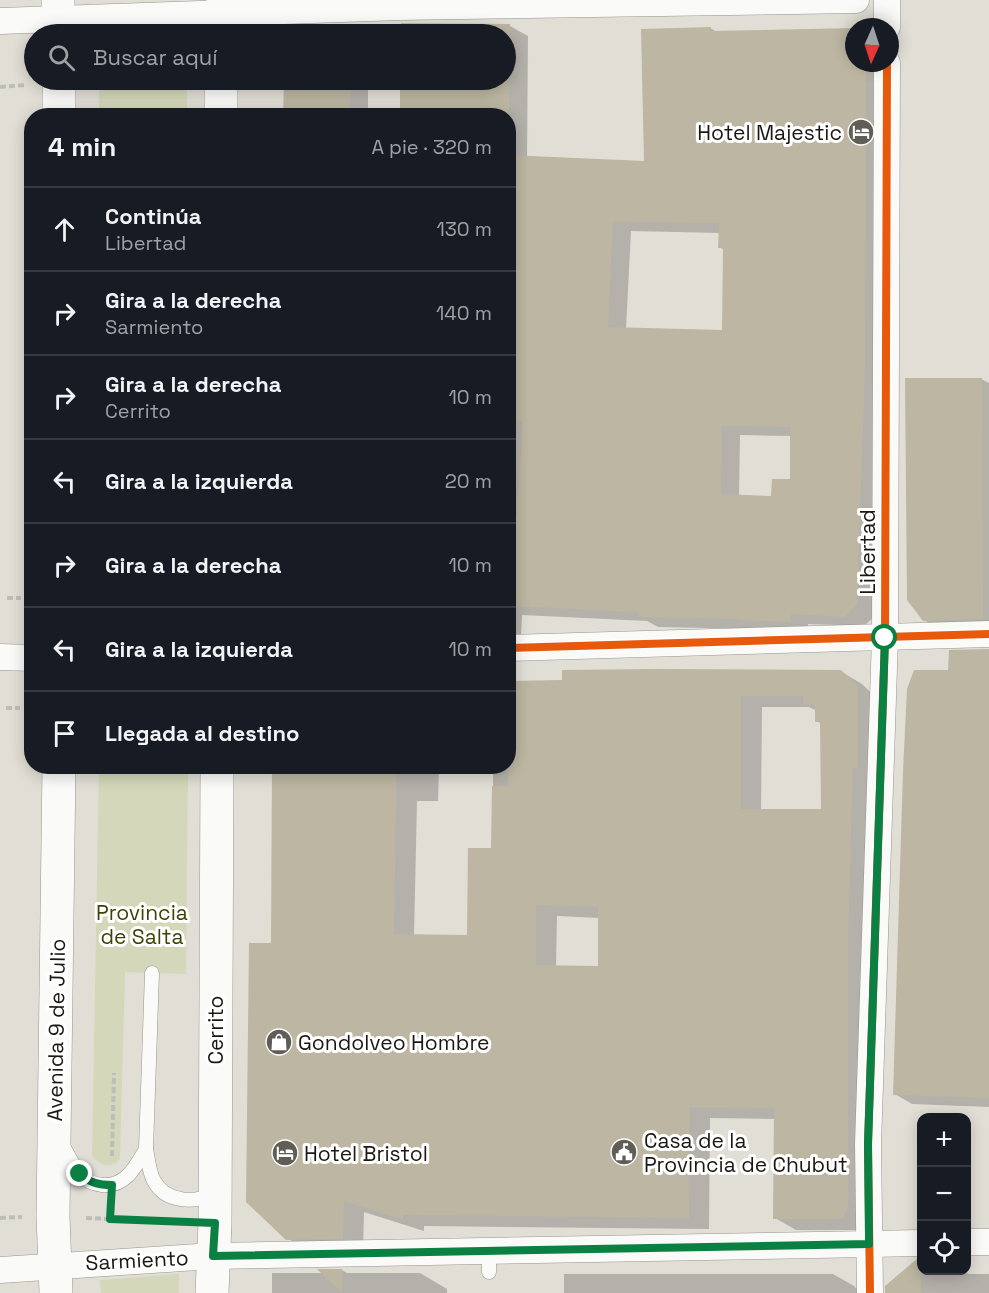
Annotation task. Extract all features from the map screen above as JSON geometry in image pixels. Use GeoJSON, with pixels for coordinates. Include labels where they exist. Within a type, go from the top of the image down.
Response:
{"type":"FeatureCollection","features":[{"type":"Feature","properties":{"kind":"main road"},"geometry":{"type":"LineString","coordinates":[[59,90],[59,108]]}},
{"type":"Feature","properties":{"kind":"main road"},"geometry":{"type":"LineString","coordinates":[[221,90],[221,108]]}},
{"type":"Feature","properties":{"kind":"main road","name":"Avenida 9 de Julio"},"geometry":{"type":"LineString","coordinates":[[55,1279],[53,1216],[59,774]]}},
{"type":"Feature","properties":{"kind":"main road","name":"Cerrito"},"geometry":{"type":"LineString","coordinates":[[212,1293],[217,774]]}},
{"type":"Feature","properties":{"kind":"street"},"geometry":{"type":"LineString","coordinates":[[0,21],[223,16],[369,9],[400,3],[856,0]]}},
{"type":"Feature","properties":{"kind":"street"},"geometry":{"type":"LineString","coordinates":[[887,0],[887,18]]}},
{"type":"Feature","properties":{"kind":"street","name":"Libertad"},"geometry":{"type":"LineString","coordinates":[[870,1293],[868,1132],[885,638],[887,72]]}},
{"type":"Feature","properties":{"kind":"street"},"geometry":{"type":"LineString","coordinates":[[516,648],[989,634]]}},
{"type":"Feature","properties":{"kind":"street"},"geometry":{"type":"LineString","coordinates":[[0,657],[24,658]]}},
{"type":"Feature","properties":{"kind":"street"},"geometry":{"type":"LineString","coordinates":[[971,1242],[989,1242]]}},
{"type":"Feature","properties":{"kind":"street","name":"Sarmiento"},"geometry":{"type":"LineString","coordinates":[[0,1270],[55,1279],[213,1256],[489,1262],[917,1243]]}},
{"type":"Feature","properties":{"kind":"lane"},"geometry":{"type":"LineString","coordinates":[[152,973],[147,1149],[149,1165],[154,1182],[163,1191],[183,1200],[204,1199],[214,1209]]}},
{"type":"Feature","properties":{"kind":"lane"},"geometry":{"type":"LineString","coordinates":[[54,1131],[80,1174],[99,1185],[112,1185],[124,1180],[133,1171],[147,1149]]}},
{"type":"Feature","properties":{"kind":"path"},"geometry":{"type":"LineString","coordinates":[[8,598],[21,598]]}},
{"type":"Feature","properties":{"kind":"path"},"geometry":{"type":"LineString","coordinates":[[6,708],[20,708]]}},
{"type":"Feature","properties":{"kind":"path"},"geometry":{"type":"LineString","coordinates":[[112,1185],[114,1073]]}},
{"type":"Feature","properties":{"kind":"path"},"geometry":{"type":"LineString","coordinates":[[0,1218],[214,1209]]}},
{"type":"Feature","properties":{"kind":"green space"},"geometry":{"type":"Polygon","coordinates":[[[99,90],[187,90],[187,108],[99,108],[99,90]]]}},
{"type":"Feature","properties":{"kind":"green space","name":"Provincia de Salta"},"geometry":{"type":"Polygon","coordinates":[[[99,774],[188,774],[186,974],[125,972],[120,1159],[113,1164],[106,1165],[98,1162],[92,1156],[99,774]]]}},
{"type":"Feature","properties":{"kind":"green space"},"geometry":{"type":"Polygon","coordinates":[[[179,1274],[179,1293],[101,1293],[100,1280],[179,1274]]]}},
{"type":"Feature","properties":{"kind":"building"},"geometry":{"type":"Polygon","coordinates":[[[401,23],[510,24],[401,24],[401,23]]]}},
{"type":"Feature","properties":{"kind":"building"},"geometry":{"type":"Polygon","coordinates":[[[711,27],[710,31],[845,28],[845,72],[866,72],[865,366],[857,605],[845,617],[791,614],[791,622],[638,617],[638,612],[516,606],[516,516],[523,421],[516,421],[516,155],[644,161],[641,29],[711,27]],[[613,222],[608,327],[722,330],[723,248],[718,248],[719,223],[613,222]],[[722,426],[721,494],[771,496],[772,479],[790,479],[790,427],[722,426]]]}},
{"type":"Feature","properties":{"kind":"building"},"geometry":{"type":"Polygon","coordinates":[[[284,90],[350,90],[350,108],[283,108],[284,90]]]}},
{"type":"Feature","properties":{"kind":"building"},"geometry":{"type":"Polygon","coordinates":[[[400,90],[509,90],[509,108],[400,108],[400,90]]]}},
{"type":"Feature","properties":{"kind":"building"},"geometry":{"type":"Polygon","coordinates":[[[905,378],[982,378],[983,619],[923,621],[907,600],[905,378]]]}},
{"type":"Feature","properties":{"kind":"building"},"geometry":{"type":"Polygon","coordinates":[[[989,649],[989,1098],[893,1095],[907,689],[914,670],[948,670],[949,650],[989,649]]]}},
{"type":"Feature","properties":{"kind":"building"},"geometry":{"type":"Polygon","coordinates":[[[562,670],[841,670],[858,686],[858,768],[853,768],[848,941],[848,1206],[843,1219],[773,1219],[774,1108],[690,1107],[689,1218],[403,1215],[403,1220],[344,1201],[343,1239],[286,1240],[246,1202],[249,943],[271,943],[272,774],[397,774],[394,934],[467,935],[468,848],[491,848],[492,786],[508,786],[508,774],[516,774],[516,681],[562,680],[562,670]],[[741,696],[741,809],[821,809],[820,722],[815,722],[815,704],[803,705],[803,696],[741,696]],[[536,905],[536,965],[598,966],[598,907],[536,905]]]}},
{"type":"Feature","properties":{"kind":"building"},"geometry":{"type":"Polygon","coordinates":[[[917,1259],[917,1275],[921,1275],[921,1293],[885,1293],[885,1286],[917,1259]]]}},
{"type":"Feature","properties":{"kind":"building"},"geometry":{"type":"Polygon","coordinates":[[[317,1269],[342,1269],[342,1293],[317,1269]]]}},
{"type":"Feature","properties":{"kind":"cycle path"},"geometry":{"type":"LineString","coordinates":[[870,1293],[868,1144],[885,638],[887,72]]}},
{"type":"Feature","properties":{"kind":"cycle path"},"geometry":{"type":"LineString","coordinates":[[516,648],[989,634]]}},
{"type":"Feature","properties":{"kind":"place","name":"Hotel Majestic"},"geometry":{"type":"Point","coordinates":[861,132]}},
{"type":"Feature","properties":{"kind":"place","name":"Gondolveo Hombre"},"geometry":{"type":"Point","coordinates":[279,1042]}},
{"type":"Feature","properties":{"kind":"place","name":"Casa de la Provincia de Chubut"},"geometry":{"type":"Point","coordinates":[624,1152]}},
{"type":"Feature","properties":{"kind":"place","name":"Hotel Bristol"},"geometry":{"type":"Point","coordinates":[285,1153]}},
{"type":"Feature","properties":{"kind":"route"},"geometry":{"type":"LineString","coordinates":[[80,1174],[99,1185],[112,1185],[110,1219],[215,1223],[213,1256],[869,1244],[868,1144],[885,638]]}}]}
